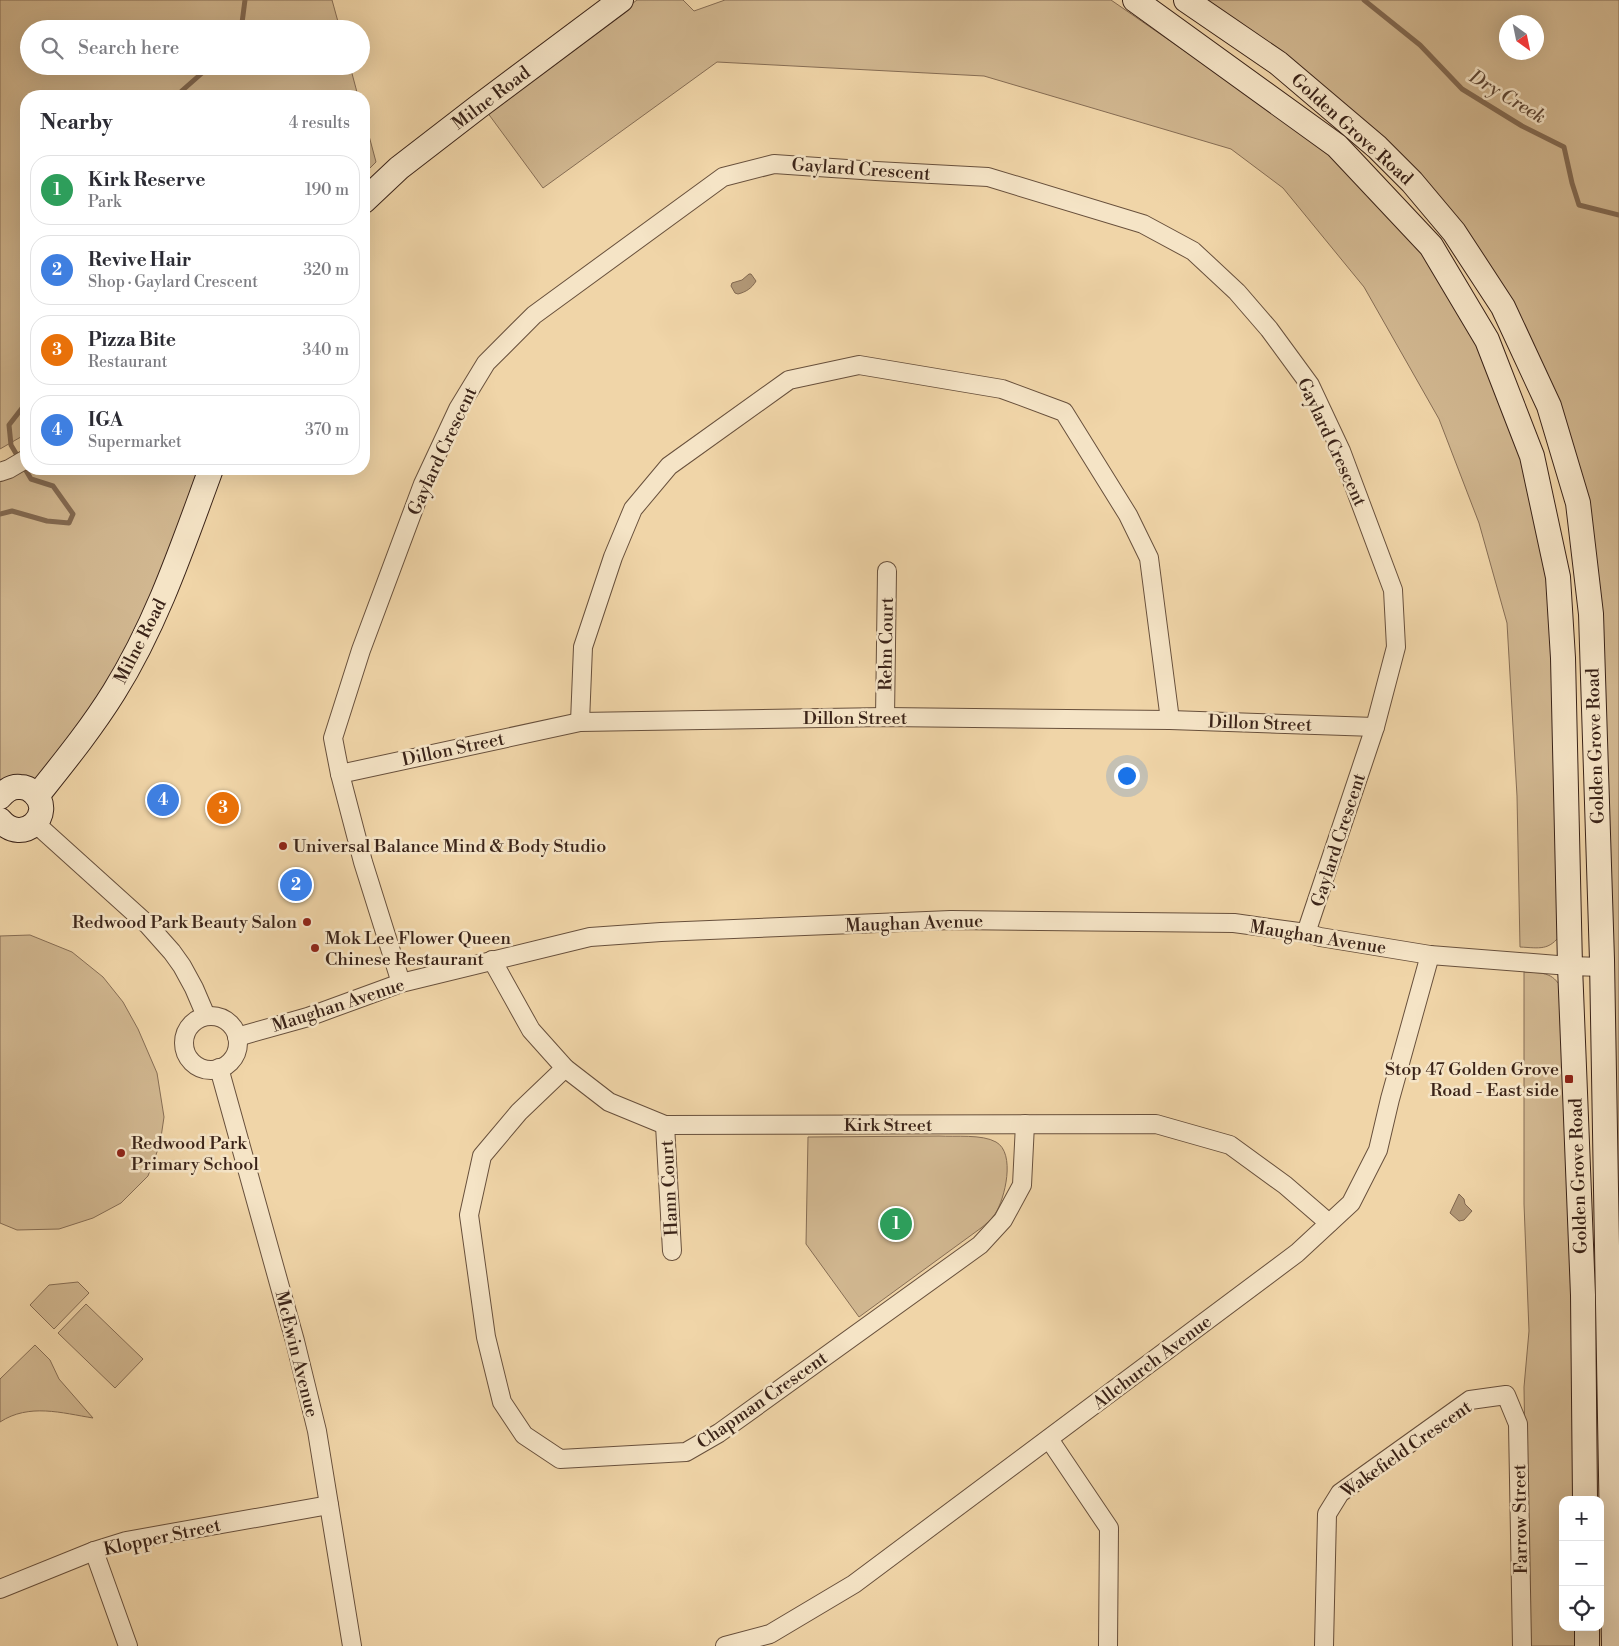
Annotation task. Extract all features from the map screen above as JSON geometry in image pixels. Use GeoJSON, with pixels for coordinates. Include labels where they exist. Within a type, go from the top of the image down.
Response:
{"type":"FeatureCollection","features":[{"type":"Feature","properties":{"kind":"main road","name":"Milne Road"},"geometry":{"type":"LineString","coordinates":[[370,195],[399,168],[621,0]]}},
{"type":"Feature","properties":{"kind":"main road","name":"Golden Grove Road"},"geometry":{"type":"LineString","coordinates":[[1135,0],[1337,146],[1431,246],[1487,340],[1532,456],[1558,576],[1563,658],[1570,966],[1583,1295],[1585,1496]]}},
{"type":"Feature","properties":{"kind":"main road","name":"Golden Grove Road"},"geometry":{"type":"LineString","coordinates":[[1186,0],[1278,63],[1377,148],[1412,182],[1454,232],[1503,307],[1549,406],[1578,503],[1591,614],[1602,967],[1614,1646]]}},
{"type":"Feature","properties":{"kind":"main road","name":"Milne Road"},"geometry":{"type":"LineString","coordinates":[[37,796],[82,739],[114,692],[134,657],[159,607],[209,475]]}},
{"type":"Feature","properties":{"kind":"main road"},"geometry":{"type":"LineString","coordinates":[[0,797],[3,792],[10,788],[17,786],[25,787],[37,796],[41,810],[35,823],[24,830],[2,826]]}},
{"type":"Feature","properties":{"kind":"main road"},"geometry":{"type":"LineString","coordinates":[[1587,1631],[1587,1646]]}},
{"type":"Feature","properties":{"kind":"street","name":"Gaylard Crescent"},"geometry":{"type":"LineString","coordinates":[[400,984],[363,862],[332,738],[361,650],[423,484],[458,409],[486,363],[534,315],[723,176],[774,164],[988,177],[1143,224],[1193,250],[1237,292],[1269,329],[1310,385],[1341,451],[1393,590],[1396,647],[1375,727],[1306,933]]}},
{"type":"Feature","properties":{"kind":"street"},"geometry":{"type":"LineString","coordinates":[[580,722],[583,646],[613,557],[633,509],[669,466],[789,380],[859,365],[1002,389],[1064,412],[1128,515],[1149,558],[1170,720]]}},
{"type":"Feature","properties":{"kind":"street"},"geometry":{"type":"LineString","coordinates":[[4,470],[20,462]]}},
{"type":"Feature","properties":{"kind":"street","name":"Rehn Court"},"geometry":{"type":"LineString","coordinates":[[884,717],[887,571]]}},
{"type":"Feature","properties":{"kind":"street","name":"Dillon Street"},"geometry":{"type":"LineString","coordinates":[[340,774],[580,722],[884,717],[1170,720],[1375,727]]}},
{"type":"Feature","properties":{"kind":"street"},"geometry":{"type":"LineString","coordinates":[[35,823],[148,925],[172,952],[194,988],[206,1016]]}},
{"type":"Feature","properties":{"kind":"street","name":"Maughan Avenue"},"geometry":{"type":"LineString","coordinates":[[237,1037],[308,1017],[400,984],[492,960],[590,937],[661,932],[951,920],[1234,923],[1306,933],[1430,955],[1602,967]]}},
{"type":"Feature","properties":{"kind":"street","name":"Allchurch Avenue"},"geometry":{"type":"LineString","coordinates":[[725,1646],[770,1634],[854,1584],[1297,1253],[1352,1204],[1378,1150],[1390,1099],[1430,955]]}},
{"type":"Feature","properties":{"kind":"street","name":"Kirk Street"},"geometry":{"type":"LineString","coordinates":[[492,960],[531,1030],[565,1068],[609,1102],[665,1125],[1156,1124],[1230,1146],[1285,1185],[1329,1223]]}},
{"type":"Feature","properties":{"kind":"street"},"geometry":{"type":"LineString","coordinates":[[206,1016],[214,1016],[229,1022],[237,1037],[236,1052],[232,1059],[226,1065],[211,1070],[194,1064],[184,1050],[186,1032],[190,1025],[197,1019],[206,1016]]}},
{"type":"Feature","properties":{"kind":"street","name":"McEwin Avenue"},"geometry":{"type":"LineString","coordinates":[[219,1068],[296,1341],[317,1431],[352,1646]]}},
{"type":"Feature","properties":{"kind":"street","name":"Chapman Crescent"},"geometry":{"type":"LineString","coordinates":[[565,1068],[519,1112],[482,1156],[469,1215],[486,1336],[502,1402],[524,1435],[560,1459],[686,1452],[719,1433],[980,1245],[1003,1220],[1022,1185],[1025,1124]]}},
{"type":"Feature","properties":{"kind":"street","name":"Hann Court"},"geometry":{"type":"LineString","coordinates":[[665,1125],[672,1250]]}},
{"type":"Feature","properties":{"kind":"street","name":"Wakefield Crescent"},"geometry":{"type":"LineString","coordinates":[[1324,1646],[1327,1514],[1340,1493],[1470,1400],[1506,1395]]}},
{"type":"Feature","properties":{"kind":"street","name":"Farrow Street"},"geometry":{"type":"LineString","coordinates":[[1506,1395],[1518,1424],[1522,1646]]}},
{"type":"Feature","properties":{"kind":"street"},"geometry":{"type":"LineString","coordinates":[[1049,1439],[1109,1528],[1108,1646]]}},
{"type":"Feature","properties":{"kind":"street","name":"Klopper Street"},"geometry":{"type":"LineString","coordinates":[[0,1589],[94,1551],[126,1541],[329,1505]]}},
{"type":"Feature","properties":{"kind":"street"},"geometry":{"type":"LineString","coordinates":[[94,1551],[128,1646]]}},
{"type":"Feature","properties":{"kind":"shaded area"},"geometry":{"type":"Polygon","coordinates":[[[0,0],[332,0],[338,20],[20,20],[20,75],[352,75],[356,90],[20,90],[20,437],[0,449],[0,0]]]}},
{"type":"Feature","properties":{"kind":"shaded area"},"geometry":{"type":"Polygon","coordinates":[[[637,0],[683,0],[694,11],[725,0],[1111,0],[1332,153],[1408,236],[1442,280],[1482,350],[1524,457],[1550,576],[1561,934],[1557,939],[1544,947],[1520,947],[1517,796],[1507,623],[1479,523],[1439,419],[1364,287],[1283,188],[1231,149],[984,76],[717,62],[543,188],[487,112],[637,0]]]}},
{"type":"Feature","properties":{"kind":"shaded area"},"geometry":{"type":"Polygon","coordinates":[[[1186,0],[1619,0],[1619,1646],[1578,503],[1503,307],[1377,147],[1186,0]]]}},
{"type":"Feature","properties":{"kind":"shaded area"},"geometry":{"type":"Polygon","coordinates":[[[370,140],[376,162],[370,168],[370,140]]]}},
{"type":"Feature","properties":{"kind":"shaded area"},"geometry":{"type":"Polygon","coordinates":[[[749,274],[756,281],[751,288],[738,294],[735,293],[731,286],[732,283],[742,280],[749,274]]]}},
{"type":"Feature","properties":{"kind":"shaded area"},"geometry":{"type":"Polygon","coordinates":[[[20,470],[20,475],[209,475],[159,607],[37,796],[0,797],[0,472],[20,470]]]}},
{"type":"Feature","properties":{"kind":"shaded area"},"geometry":{"type":"Polygon","coordinates":[[[30,935],[72,952],[103,977],[123,1002],[138,1029],[157,1073],[164,1117],[160,1144],[148,1176],[121,1203],[93,1218],[59,1229],[17,1230],[0,1223],[0,936],[30,935]]]}},
{"type":"Feature","properties":{"kind":"shaded area"},"geometry":{"type":"Polygon","coordinates":[[[1524,972],[1552,977],[1564,993],[1577,1496],[1559,1496],[1559,1631],[1579,1631],[1579,1646],[1528,1646],[1524,1387],[1529,1331],[1524,1204],[1524,972]]]}},
{"type":"Feature","properties":{"kind":"shaded area"},"geometry":{"type":"Polygon","coordinates":[[[968,1136],[990,1139],[1002,1148],[1006,1156],[1007,1176],[999,1207],[992,1218],[981,1228],[859,1317],[806,1244],[808,1137],[968,1136]]]}},
{"type":"Feature","properties":{"kind":"shaded area"},"geometry":{"type":"Polygon","coordinates":[[[1459,1194],[1472,1211],[1464,1220],[1459,1221],[1450,1213],[1459,1194]]]}},
{"type":"Feature","properties":{"kind":"shaded area"},"geometry":{"type":"Polygon","coordinates":[[[78,1282],[89,1293],[54,1329],[30,1305],[49,1285],[78,1282]]]}},
{"type":"Feature","properties":{"kind":"shaded area"},"geometry":{"type":"Polygon","coordinates":[[[86,1304],[143,1359],[115,1388],[58,1333],[86,1304]]]}},
{"type":"Feature","properties":{"kind":"shaded area"},"geometry":{"type":"Polygon","coordinates":[[[35,1345],[50,1360],[59,1379],[93,1418],[58,1412],[34,1411],[11,1416],[0,1422],[0,1379],[35,1345]]]}},
{"type":"Feature","properties":{"kind":"waterway","name":"Dry Creek"},"geometry":{"type":"LineString","coordinates":[[242,20],[245,0]]}},
{"type":"Feature","properties":{"kind":"waterway","name":"Dry Creek"},"geometry":{"type":"LineString","coordinates":[[1364,0],[1420,45],[1462,89],[1522,126],[1564,147],[1579,205],[1619,215]]}},
{"type":"Feature","properties":{"kind":"waterway","name":"Dry Creek"},"geometry":{"type":"LineString","coordinates":[[183,90],[200,75]]}},
{"type":"Feature","properties":{"kind":"waterway","name":"Dry Creek"},"geometry":{"type":"LineString","coordinates":[[20,411],[9,425],[11,445],[20,460]]}},
{"type":"Feature","properties":{"kind":"waterway","name":"Dry Creek"},"geometry":{"type":"LineString","coordinates":[[0,514],[12,511],[47,521],[69,523],[73,514],[53,486],[31,479],[29,475]]}},
{"type":"Feature","properties":{"kind":"place","name":"IGA"},"geometry":{"type":"Point","coordinates":[163,800]}},
{"type":"Feature","properties":{"kind":"place","name":"Pizza Bite"},"geometry":{"type":"Point","coordinates":[223,808]}},
{"type":"Feature","properties":{"kind":"place","name":"Universal Balance Mind & Body Studio"},"geometry":{"type":"Point","coordinates":[283,846]}},
{"type":"Feature","properties":{"kind":"place","name":"Revive Hair"},"geometry":{"type":"Point","coordinates":[296,885]}},
{"type":"Feature","properties":{"kind":"place","name":"Redwood Park Beauty Salon"},"geometry":{"type":"Point","coordinates":[307,922]}},
{"type":"Feature","properties":{"kind":"place","name":"Mok Lee Flower Queen Chinese Restaurant"},"geometry":{"type":"Point","coordinates":[315,948]}},
{"type":"Feature","properties":{"kind":"place","name":"Stop 47 Golden Grove Road - East side"},"geometry":{"type":"Point","coordinates":[1569,1079]}},
{"type":"Feature","properties":{"kind":"place","name":"Redwood Park Primary School"},"geometry":{"type":"Point","coordinates":[121,1153]}},
{"type":"Feature","properties":{"kind":"place","name":"Kirk Reserve"},"geometry":{"type":"Point","coordinates":[896,1224]}}]}
